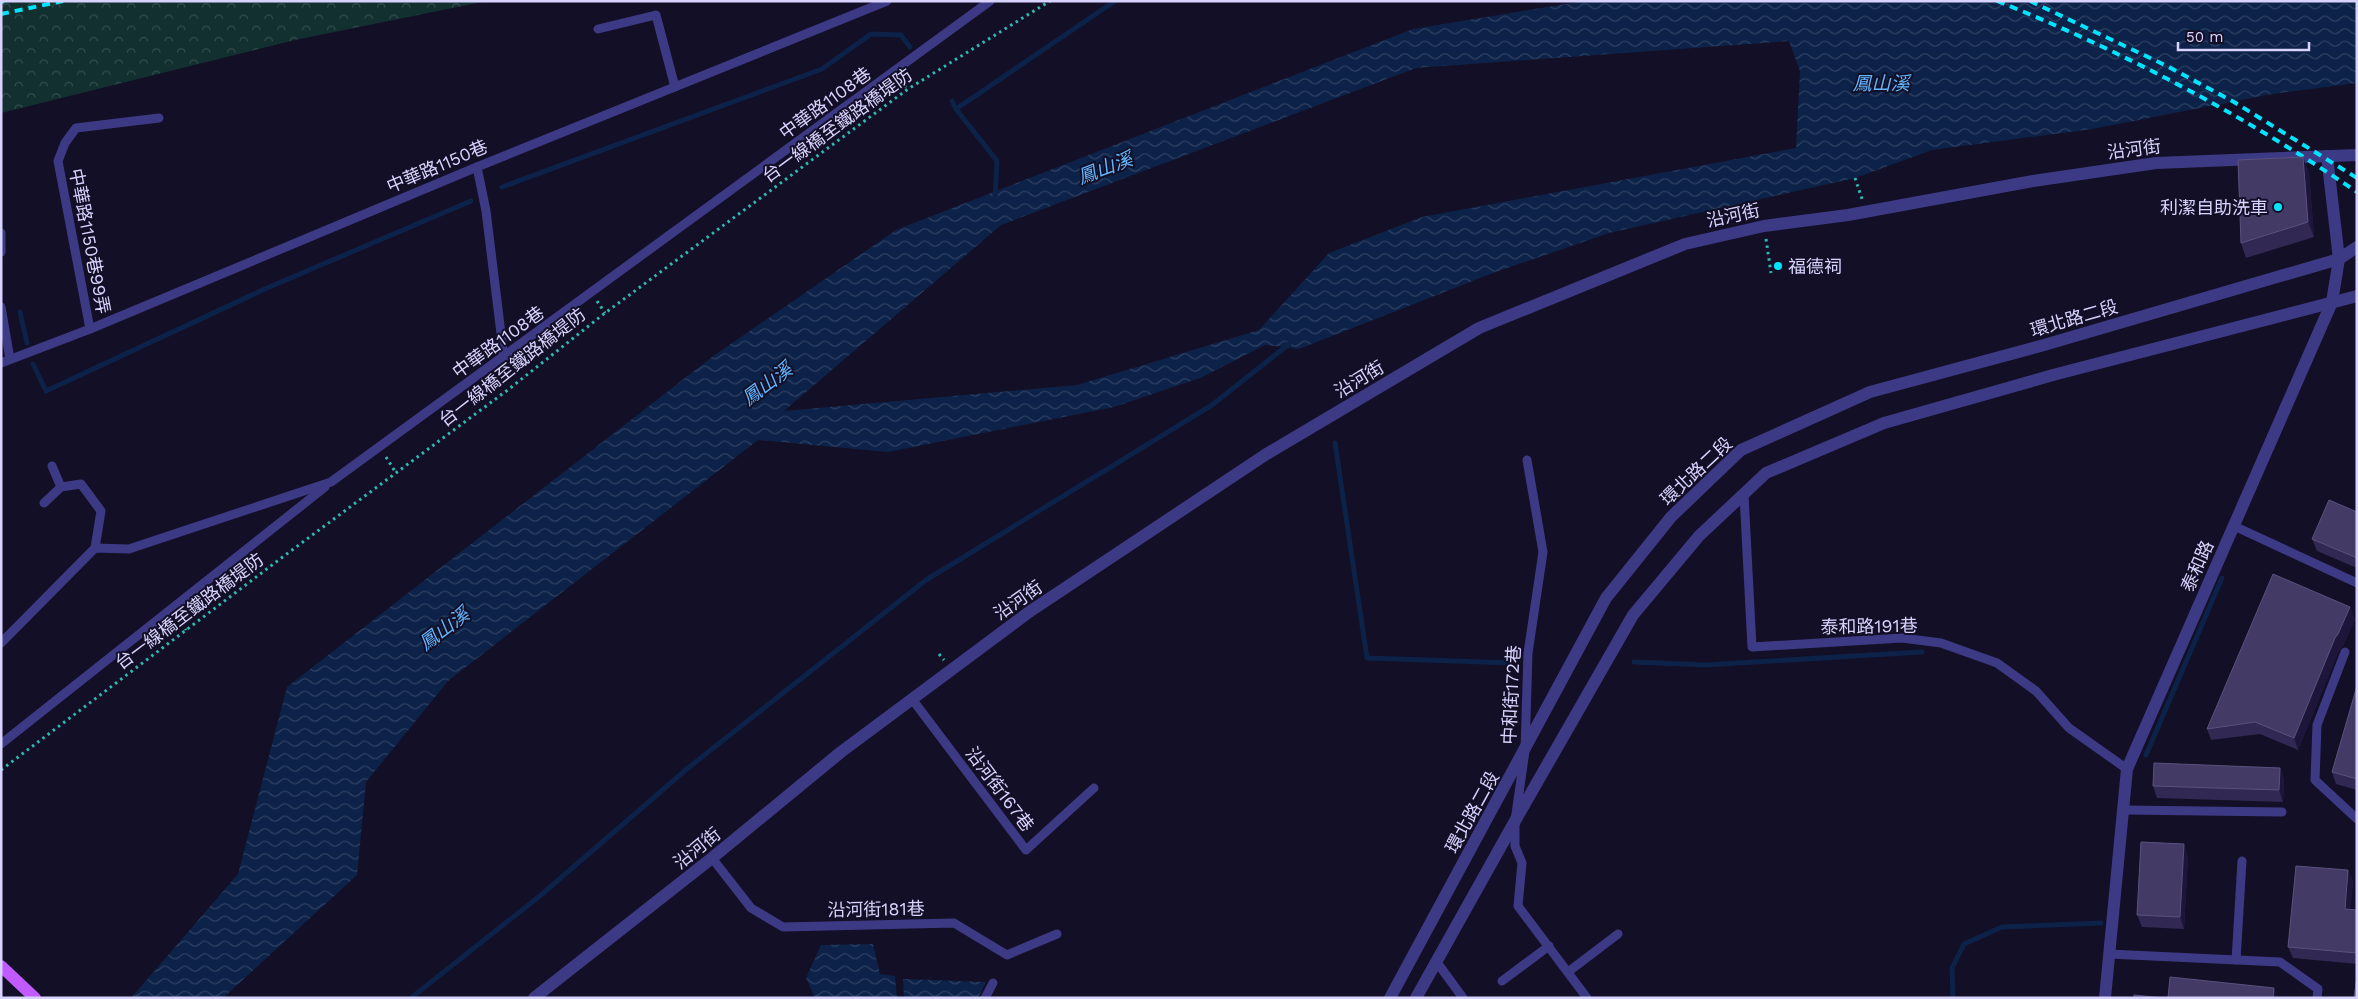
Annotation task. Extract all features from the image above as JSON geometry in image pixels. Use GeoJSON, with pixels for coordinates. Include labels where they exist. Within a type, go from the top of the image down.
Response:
{"type":"FeatureCollection","features":[{"type":"Feature","properties":{"kind":"main road"},"geometry":{"type":"LineString","coordinates":[[1,966],[35,998]]}},
{"type":"Feature","properties":{"kind":"street","name":"沿河街"},"geometry":{"type":"LineString","coordinates":[[534,998],[712,858],[841,752],[1029,612],[1265,455],[1479,328],[1685,244],[1764,226],[1864,212],[2033,181],[2156,163],[2357,155]]}},
{"type":"Feature","properties":{"kind":"street","name":"泰和路"},"geometry":{"type":"LineString","coordinates":[[2105,998],[2127,768],[2332,302],[2339,259],[2327,156]]}},
{"type":"Feature","properties":{"kind":"street","name":"環北路二段"},"geometry":{"type":"LineString","coordinates":[[1390,998],[1606,598],[1671,517],[1741,450],[1870,392],[2044,345],[2339,259],[2357,247]]}},
{"type":"Feature","properties":{"kind":"street"},"geometry":{"type":"LineString","coordinates":[[1416,998],[1633,615],[1699,536],[1766,473],[1884,423],[2063,372],[2357,296]]}},
{"type":"Feature","properties":{"kind":"lane","name":"中華路1150巷"},"geometry":{"type":"LineString","coordinates":[[5,361],[90,329],[477,167],[887,1]]}},
{"type":"Feature","properties":{"kind":"lane","name":"中華路1108巷"},"geometry":{"type":"LineString","coordinates":[[96,548],[129,548],[331,482],[504,358],[990,1]]}},
{"type":"Feature","properties":{"kind":"lane"},"geometry":{"type":"LineString","coordinates":[[598,28],[656,15],[674,87]]}},
{"type":"Feature","properties":{"kind":"lane","name":"中華路1150巷99弄"},"geometry":{"type":"LineString","coordinates":[[90,329],[58,160],[65,143],[76,128],[159,118]]}},
{"type":"Feature","properties":{"kind":"lane"},"geometry":{"type":"LineString","coordinates":[[477,167],[486,211],[504,358]]}},
{"type":"Feature","properties":{"kind":"lane"},"geometry":{"type":"LineString","coordinates":[[1,233],[1,252]]}},
{"type":"Feature","properties":{"kind":"lane"},"geometry":{"type":"LineString","coordinates":[[1,307],[5,361]]}},
{"type":"Feature","properties":{"kind":"lane","name":"中和街172巷"},"geometry":{"type":"LineString","coordinates":[[1527,460],[1543,552],[1528,653],[1525,751],[1515,821],[1515,846],[1522,863],[1518,906],[1587,998]]}},
{"type":"Feature","properties":{"kind":"lane"},"geometry":{"type":"LineString","coordinates":[[52,466],[61,487]]}},
{"type":"Feature","properties":{"kind":"lane"},"geometry":{"type":"LineString","coordinates":[[1,744],[331,482]]}},
{"type":"Feature","properties":{"kind":"lane"},"geometry":{"type":"LineString","coordinates":[[1,643],[96,548],[101,511],[81,484],[61,487],[44,503]]}},
{"type":"Feature","properties":{"kind":"lane","name":"泰和路191巷"},"geometry":{"type":"LineString","coordinates":[[1744,495],[1752,647],[1902,638],[1940,643],[1998,663],[2036,690],[2069,728],[2127,768]]}},
{"type":"Feature","properties":{"kind":"lane"},"geometry":{"type":"LineString","coordinates":[[2234,526],[2357,582]]}},
{"type":"Feature","properties":{"kind":"lane"},"geometry":{"type":"LineString","coordinates":[[2345,652],[2317,725],[2315,780],[2357,819]]}},
{"type":"Feature","properties":{"kind":"lane","name":"沿河街167巷"},"geometry":{"type":"LineString","coordinates":[[912,699],[1026,850],[1094,788]]}},
{"type":"Feature","properties":{"kind":"lane"},"geometry":{"type":"LineString","coordinates":[[2123,810],[2282,812]]}},
{"type":"Feature","properties":{"kind":"lane","name":"沿河街181巷"},"geometry":{"type":"LineString","coordinates":[[712,858],[751,908],[783,927],[954,923],[1007,955],[1057,934]]}},
{"type":"Feature","properties":{"kind":"lane"},"geometry":{"type":"LineString","coordinates":[[2236,960],[2242,861]]}},
{"type":"Feature","properties":{"kind":"lane"},"geometry":{"type":"LineString","coordinates":[[1568,972],[1618,934]]}},
{"type":"Feature","properties":{"kind":"lane"},"geometry":{"type":"LineString","coordinates":[[1502,981],[1549,946]]}},
{"type":"Feature","properties":{"kind":"lane"},"geometry":{"type":"LineString","coordinates":[[2109,954],[2280,962],[2318,989],[2317,998]]}},
{"type":"Feature","properties":{"kind":"lane"},"geometry":{"type":"LineString","coordinates":[[1436,961],[1463,998]]}},
{"type":"Feature","properties":{"kind":"lane"},"geometry":{"type":"LineString","coordinates":[[985,998],[993,982]]}},
{"type":"Feature","properties":{"kind":"path","name":"台一線橋至鐵路橋堤防"},"geometry":{"type":"LineString","coordinates":[[1,770],[509,389],[605,313],[908,89],[1050,1]]}},
{"type":"Feature","properties":{"kind":"path"},"geometry":{"type":"LineString","coordinates":[[1855,178],[1862,198],[1864,212]]}},
{"type":"Feature","properties":{"kind":"path"},"geometry":{"type":"LineString","coordinates":[[1764,226],[1771,273]]}},
{"type":"Feature","properties":{"kind":"path"},"geometry":{"type":"LineString","coordinates":[[380,448],[396,473]]}},
{"type":"Feature","properties":{"kind":"green space"},"geometry":{"type":"Polygon","coordinates":[[[1,1],[487,1],[295,40],[1,113],[1,1]]]}},
{"type":"Feature","properties":{"kind":"water","name":"鳳山溪"},"geometry":{"type":"Polygon","coordinates":[[[1584,1],[2357,1],[2357,83],[2272,94],[2092,129],[1932,150],[1855,178],[1609,233],[1493,273],[1299,349],[1265,345],[1200,378],[1114,407],[888,452],[758,440],[448,681],[366,782],[357,875],[223,998],[131,998],[238,874],[287,687],[712,357],[896,230],[1413,29],[1584,1]],[[1789,41],[1416,68],[1001,225],[784,411],[1077,385],[1259,330],[1329,253],[1422,217],[1796,148],[1800,71],[1789,41]]]}},
{"type":"Feature","properties":{"kind":"water"},"geometry":{"type":"Polygon","coordinates":[[[873,944],[880,974],[895,976],[897,998],[815,998],[806,978],[821,945],[873,944]]]}},
{"type":"Feature","properties":{"kind":"water"},"geometry":{"type":"Polygon","coordinates":[[[903,979],[986,982],[978,998],[904,998],[903,979]]]}},
{"type":"Feature","properties":{"kind":"building","name":"利潔自助洗車"},"geometry":{"type":"Polygon","coordinates":[[[2303,157],[2308,222],[2241,243],[2238,160],[2303,157]]]}},
{"type":"Feature","properties":{"kind":"building"},"geometry":{"type":"Polygon","coordinates":[[[2329,500],[2357,512],[2357,558],[2312,539],[2329,500]]]}},
{"type":"Feature","properties":{"kind":"building"},"geometry":{"type":"Polygon","coordinates":[[[2273,574],[2350,607],[2335,638],[2294,738],[2255,722],[2207,729],[2273,574]]]}},
{"type":"Feature","properties":{"kind":"building"},"geometry":{"type":"Polygon","coordinates":[[[2357,686],[2357,779],[2332,772],[2357,686]]]}},
{"type":"Feature","properties":{"kind":"building"},"geometry":{"type":"Polygon","coordinates":[[[2154,763],[2280,768],[2279,790],[2153,786],[2154,763]]]}},
{"type":"Feature","properties":{"kind":"building"},"geometry":{"type":"Polygon","coordinates":[[[2141,842],[2184,844],[2180,917],[2137,915],[2141,842]]]}},
{"type":"Feature","properties":{"kind":"building"},"geometry":{"type":"Polygon","coordinates":[[[2296,866],[2348,870],[2345,909],[2357,910],[2357,953],[2288,947],[2296,866]]]}},
{"type":"Feature","properties":{"kind":"building"},"geometry":{"type":"Polygon","coordinates":[[[2357,976],[2357,998],[2354,998],[2357,976]]]}},
{"type":"Feature","properties":{"kind":"building"},"geometry":{"type":"Polygon","coordinates":[[[2170,977],[2274,988],[2273,998],[2168,998],[2170,977]]]}},
{"type":"Feature","properties":{"kind":"building"},"geometry":{"type":"Polygon","coordinates":[[[2134,995],[2164,998],[2134,998],[2134,995]]]}},
{"type":"Feature","properties":{"kind":"waterway"},"geometry":{"type":"LineString","coordinates":[[952,101],[956,109],[1115,1]]}},
{"type":"Feature","properties":{"kind":"waterway"},"geometry":{"type":"LineString","coordinates":[[502,187],[822,69],[871,34],[901,35],[910,47]]}},
{"type":"Feature","properties":{"kind":"waterway"},"geometry":{"type":"LineString","coordinates":[[956,109],[997,161],[995,199]]}},
{"type":"Feature","properties":{"kind":"waterway"},"geometry":{"type":"LineString","coordinates":[[33,364],[46,391],[267,288],[471,201]]}},
{"type":"Feature","properties":{"kind":"waterway"},"geometry":{"type":"LineString","coordinates":[[20,312],[27,343]]}},
{"type":"Feature","properties":{"kind":"waterway"},"geometry":{"type":"LineString","coordinates":[[411,998],[541,895],[688,768],[926,580],[1212,405],[1289,344]]}},
{"type":"Feature","properties":{"kind":"waterway"},"geometry":{"type":"LineString","coordinates":[[1335,443],[1367,658],[1513,663]]}},
{"type":"Feature","properties":{"kind":"waterway"},"geometry":{"type":"LineString","coordinates":[[2146,755],[2222,578]]}},
{"type":"Feature","properties":{"kind":"waterway"},"geometry":{"type":"LineString","coordinates":[[1634,662],[1705,665],[1922,652]]}},
{"type":"Feature","properties":{"kind":"waterway"},"geometry":{"type":"LineString","coordinates":[[1953,998],[1952,968],[1964,944],[2002,927],[2101,923]]}},
{"type":"Feature","properties":{"kind":"railway"},"geometry":{"type":"LineString","coordinates":[[1,14],[63,1]]}},
{"type":"Feature","properties":{"kind":"railway"},"geometry":{"type":"LineString","coordinates":[[1997,1],[2044,20],[2137,63],[2227,111],[2315,164],[2357,192]]}},
{"type":"Feature","properties":{"kind":"railway"},"geometry":{"type":"LineString","coordinates":[[2030,1],[2167,66],[2234,102],[2357,178]]}},
{"type":"Feature","properties":{"kind":"place","name":"利潔自助洗車"},"geometry":{"type":"Point","coordinates":[2278,207]}},
{"type":"Feature","properties":{"kind":"place","name":"福德祠"},"geometry":{"type":"Point","coordinates":[1778,266]}}]}
